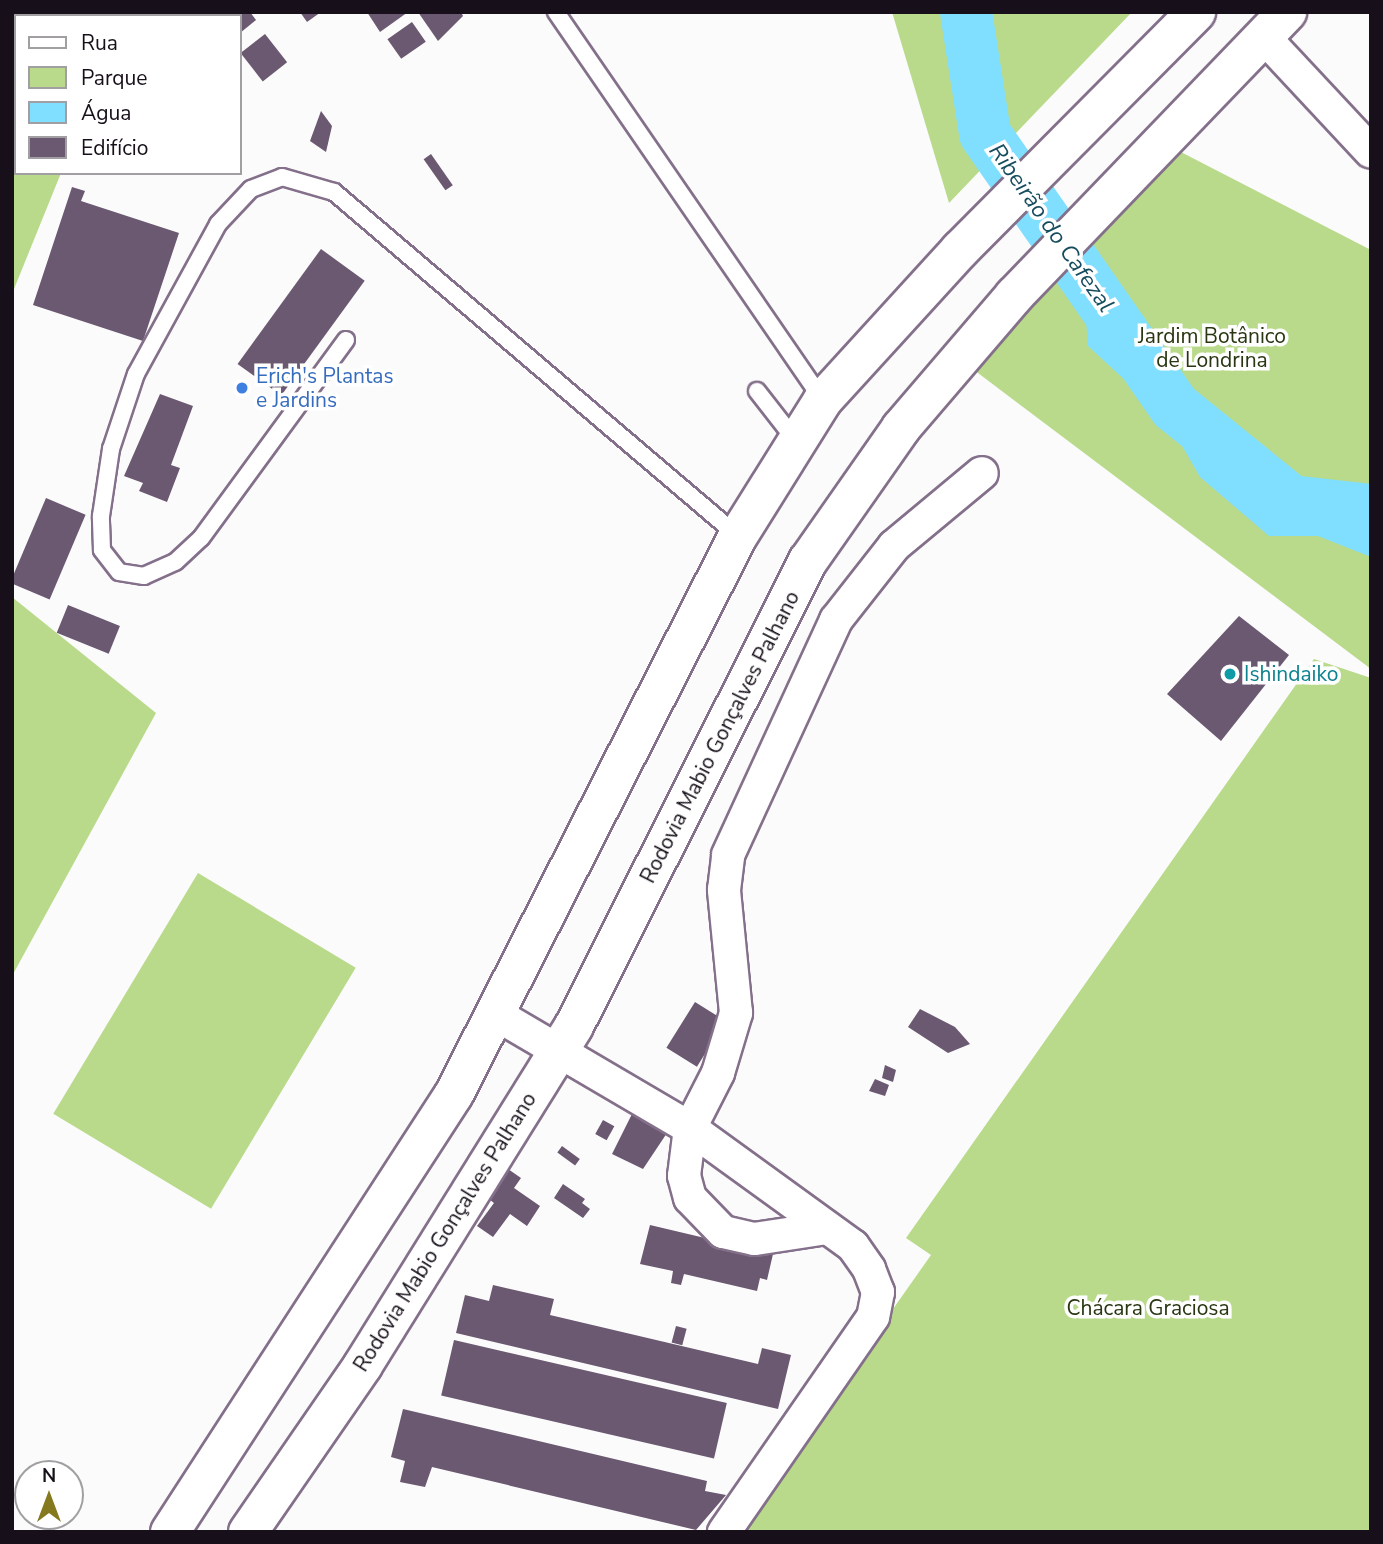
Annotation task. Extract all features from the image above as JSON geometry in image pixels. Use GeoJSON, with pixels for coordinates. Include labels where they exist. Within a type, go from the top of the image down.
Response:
{"type":"FeatureCollection","features":[{"type":"Feature","properties":{"kind":"main road"},"geometry":{"type":"LineString","coordinates":[[170,1532],[499,1016],[738,536],[823,400],[960,250],[1196,12]]}},
{"type":"Feature","properties":{"kind":"main road","name":"Rodovia Mabio Gonçalves Palhano"},"geometry":{"type":"LineString","coordinates":[[248,1532],[363,1365],[560,1049],[808,561],[901,428],[1014,296],[1125,175],[1275,24]]}},
{"type":"Feature","properties":{"kind":"street"},"geometry":{"type":"LineString","coordinates":[[1275,24],[1371,152]]}},
{"type":"Feature","properties":{"kind":"street"},"geometry":{"type":"LineString","coordinates":[[827,1228],[754,1239],[723,1232],[690,1198],[683,1158],[690,1128],[718,1073],[736,1013],[724,890],[728,855],[749,799],[836,620],[894,546],[982,472]]}},
{"type":"Feature","properties":{"kind":"street"},"geometry":{"type":"LineString","coordinates":[[499,1016],[560,1049],[690,1128],[853,1246],[869,1269],[878,1292],[873,1317],[724,1532]]}},
{"type":"Feature","properties":{"kind":"lane"},"geometry":{"type":"LineString","coordinates":[[556,12],[823,400]]}},
{"type":"Feature","properties":{"kind":"lane"},"geometry":{"type":"LineString","coordinates":[[346,340],[201,538],[176,562],[144,576],[119,572],[102,550],[101,516],[111,449],[136,374],[218,224],[251,189],[282,177],[334,192],[738,536]]}},
{"type":"Feature","properties":{"kind":"lane"},"geometry":{"type":"LineString","coordinates":[[757,391],[797,442]]}},
{"type":"Feature","properties":{"kind":"green space"},"geometry":{"type":"Polygon","coordinates":[[[892,12],[1132,12],[949,203],[892,12]]]}},
{"type":"Feature","properties":{"kind":"green space"},"geometry":{"type":"Polygon","coordinates":[[[12,35],[14,175],[60,175],[12,294],[12,35]]]}},
{"type":"Feature","properties":{"kind":"green space","name":"Jardim Botânico de Londrina"},"geometry":{"type":"Polygon","coordinates":[[[1177,150],[1371,250],[1371,669],[974,370],[1177,150]]]}},
{"type":"Feature","properties":{"kind":"green space"},"geometry":{"type":"Polygon","coordinates":[[[12,597],[156,713],[12,976],[12,597]]]}},
{"type":"Feature","properties":{"kind":"green space","name":"Chácara Graciosa"},"geometry":{"type":"Polygon","coordinates":[[[1314,659],[1371,678],[1371,1532],[736,1532],[931,1255],[906,1238],[1314,659]]]}},
{"type":"Feature","properties":{"kind":"green space"},"geometry":{"type":"Polygon","coordinates":[[[198,873],[356,968],[211,1209],[53,1114],[198,873]]]}},
{"type":"Feature","properties":{"kind":"water"},"geometry":{"type":"Polygon","coordinates":[[[1082,269],[1116,338],[1168,375],[1186,402],[1234,438],[1242,458],[1264,480],[1313,512],[1371,517],[1371,557],[1318,536],[1269,536],[1200,477],[1166,418],[1088,346],[1082,269]]]}},
{"type":"Feature","properties":{"kind":"building"},"geometry":{"type":"Polygon","coordinates":[[[250,12],[256,20],[242,31],[242,14],[208,14],[250,12]]]}},
{"type":"Feature","properties":{"kind":"building"},"geometry":{"type":"Polygon","coordinates":[[[300,12],[321,12],[307,22],[300,12]]]}},
{"type":"Feature","properties":{"kind":"building"},"geometry":{"type":"Polygon","coordinates":[[[367,12],[408,12],[380,32],[367,12]]]}},
{"type":"Feature","properties":{"kind":"building"},"geometry":{"type":"Polygon","coordinates":[[[418,12],[461,12],[463,16],[438,41],[418,12]]]}},
{"type":"Feature","properties":{"kind":"building"},"geometry":{"type":"Polygon","coordinates":[[[412,22],[426,42],[401,59],[387,39],[412,22]]]}},
{"type":"Feature","properties":{"kind":"building"},"geometry":{"type":"Polygon","coordinates":[[[265,34],[287,62],[263,81],[242,52],[265,34]]]}},
{"type":"Feature","properties":{"kind":"building"},"geometry":{"type":"Polygon","coordinates":[[[321,111],[332,126],[326,152],[310,141],[321,111]]]}},
{"type":"Feature","properties":{"kind":"building"},"geometry":{"type":"Polygon","coordinates":[[[431,154],[453,185],[445,190],[424,159],[431,154]]]}},
{"type":"Feature","properties":{"kind":"building"},"geometry":{"type":"Polygon","coordinates":[[[72,187],[85,191],[81,201],[179,233],[143,341],[33,305],[72,187]]]}},
{"type":"Feature","properties":{"kind":"building"},"geometry":{"type":"Polygon","coordinates":[[[321,249],[365,281],[281,396],[238,364],[321,249]]]}},
{"type":"Feature","properties":{"kind":"building"},"geometry":{"type":"Polygon","coordinates":[[[160,394],[193,406],[171,465],[180,468],[167,502],[139,491],[143,483],[124,476],[160,394]]]}},
{"type":"Feature","properties":{"kind":"building"},"geometry":{"type":"Polygon","coordinates":[[[46,498],[86,515],[50,599],[12,584],[46,498]]]}},
{"type":"Feature","properties":{"kind":"building"},"geometry":{"type":"Polygon","coordinates":[[[68,605],[120,626],[109,654],[57,633],[68,605]]]}},
{"type":"Feature","properties":{"kind":"building","name":"Ishindaiko"},"geometry":{"type":"Polygon","coordinates":[[[1239,616],[1289,655],[1221,741],[1167,694],[1239,616]]]}},
{"type":"Feature","properties":{"kind":"building"},"geometry":{"type":"Polygon","coordinates":[[[695,1002],[726,1021],[697,1067],[666,1048],[695,1002]]]}},
{"type":"Feature","properties":{"kind":"building"},"geometry":{"type":"Polygon","coordinates":[[[920,1009],[955,1027],[970,1044],[948,1053],[908,1027],[920,1009]]]}},
{"type":"Feature","properties":{"kind":"building"},"geometry":{"type":"Polygon","coordinates":[[[885,1065],[896,1070],[893,1082],[882,1078],[885,1065]]]}},
{"type":"Feature","properties":{"kind":"building"},"geometry":{"type":"Polygon","coordinates":[[[875,1079],[889,1085],[885,1096],[869,1091],[875,1079]]]}},
{"type":"Feature","properties":{"kind":"building"},"geometry":{"type":"Polygon","coordinates":[[[636,1106],[673,1124],[643,1169],[612,1154],[636,1106]]]}},
{"type":"Feature","properties":{"kind":"building"},"geometry":{"type":"Polygon","coordinates":[[[603,1120],[614,1126],[607,1140],[595,1134],[603,1120]]]}},
{"type":"Feature","properties":{"kind":"building"},"geometry":{"type":"Polygon","coordinates":[[[562,1146],[580,1159],[575,1165],[557,1152],[562,1146]]]}},
{"type":"Feature","properties":{"kind":"building"},"geometry":{"type":"Polygon","coordinates":[[[505,1167],[521,1178],[514,1188],[540,1206],[527,1226],[510,1214],[493,1237],[477,1226],[494,1203],[485,1196],[505,1167]]]}},
{"type":"Feature","properties":{"kind":"building"},"geometry":{"type":"Polygon","coordinates":[[[563,1184],[585,1199],[582,1203],[590,1209],[583,1218],[554,1198],[563,1184]]]}},
{"type":"Feature","properties":{"kind":"building"},"geometry":{"type":"Polygon","coordinates":[[[650,1225],[773,1254],[767,1280],[760,1278],[757,1291],[684,1274],[681,1285],[671,1283],[673,1271],[640,1264],[650,1225]]]}},
{"type":"Feature","properties":{"kind":"building"},"geometry":{"type":"Polygon","coordinates":[[[493,1285],[554,1299],[550,1315],[758,1364],[762,1348],[791,1355],[778,1409],[456,1333],[465,1295],[489,1301],[493,1285]]]}},
{"type":"Feature","properties":{"kind":"building"},"geometry":{"type":"Polygon","coordinates":[[[676,1326],[687,1329],[682,1345],[672,1342],[676,1326]]]}},
{"type":"Feature","properties":{"kind":"building"},"geometry":{"type":"Polygon","coordinates":[[[454,1340],[727,1403],[714,1459],[441,1396],[454,1340]]]}},
{"type":"Feature","properties":{"kind":"building"},"geometry":{"type":"Polygon","coordinates":[[[403,1409],[707,1481],[705,1491],[726,1495],[696,1530],[432,1467],[425,1487],[400,1482],[405,1461],[391,1457],[403,1409]]]}},
{"type":"Feature","properties":{"kind":"waterway","name":"Ribeirão do Cafezal"},"geometry":{"type":"LineString","coordinates":[[966,12],[985,134],[1175,407],[1291,501],[1371,510]]}},
{"type":"Feature","properties":{"kind":"place","name":"Erich's Plantas e Jardins"},"geometry":{"type":"Point","coordinates":[242,388]}},
{"type":"Feature","properties":{"kind":"place","name":"Ishindaiko"},"geometry":{"type":"Point","coordinates":[1230,674]}}]}
